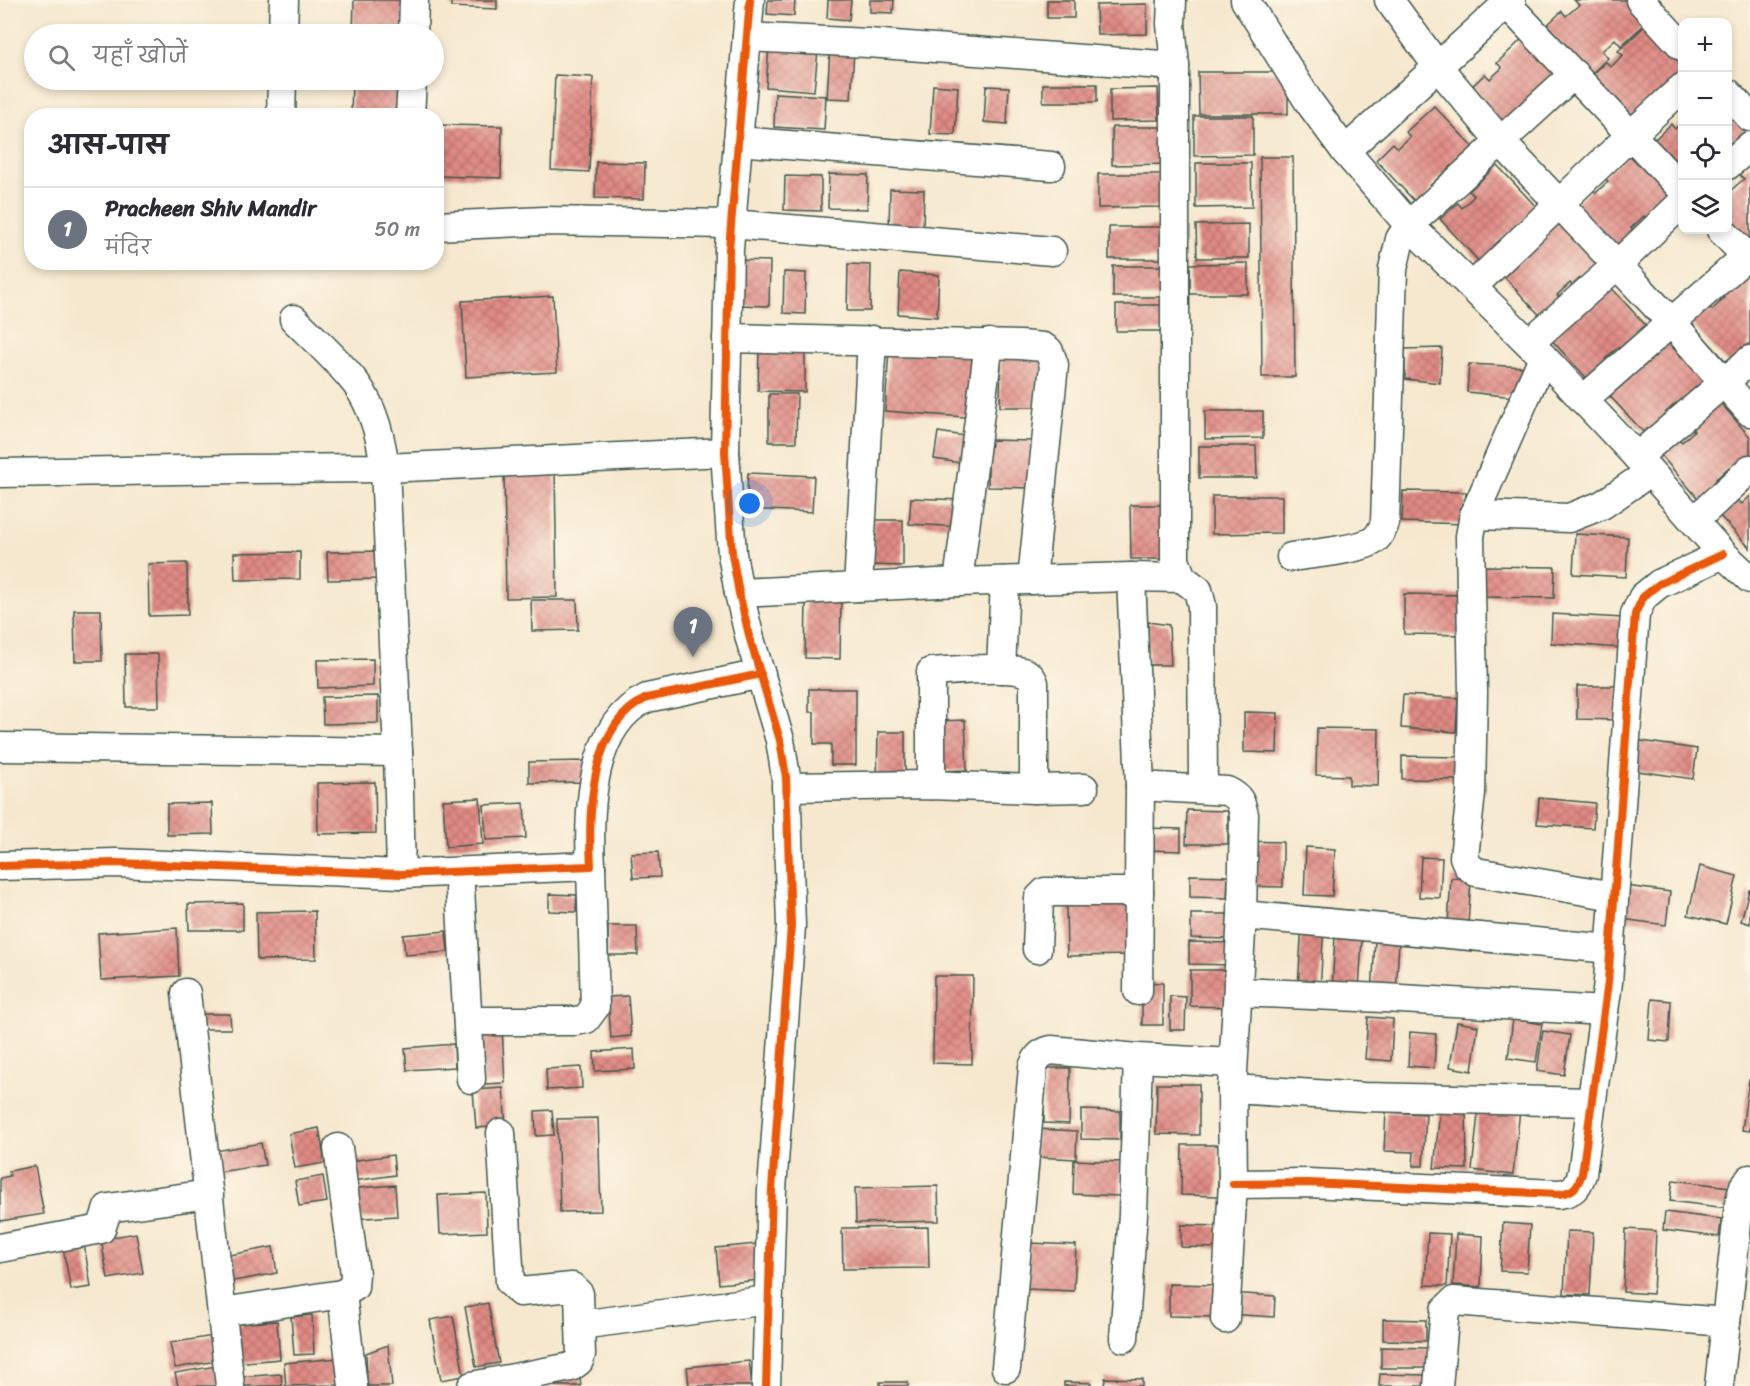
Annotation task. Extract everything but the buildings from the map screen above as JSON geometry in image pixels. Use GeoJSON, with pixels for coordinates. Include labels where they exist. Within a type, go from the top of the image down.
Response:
{"type":"FeatureCollection","features":[{"type":"Feature","properties":{"kind":"street"},"geometry":{"type":"LineString","coordinates":[[283,24],[284,0]]}},
{"type":"Feature","properties":{"kind":"street"},"geometry":{"type":"LineString","coordinates":[[413,24],[414,0]]}},
{"type":"Feature","properties":{"kind":"street"},"geometry":{"type":"LineString","coordinates":[[750,0],[729,249],[725,452],[732,554],[739,593],[780,740],[786,787],[791,926],[772,1190],[766,1386]]}},
{"type":"Feature","properties":{"kind":"street"},"geometry":{"type":"LineString","coordinates":[[1172,0],[1171,24],[1175,66],[1175,560],[1182,578],[1198,590],[1202,606],[1203,789]]}},
{"type":"Feature","properties":{"kind":"street"},"geometry":{"type":"LineString","coordinates":[[1245,0],[1309,102],[1344,150],[1410,225],[1536,350],[1644,464],[1723,554],[1750,579]]}},
{"type":"Feature","properties":{"kind":"street"},"geometry":{"type":"LineString","coordinates":[[1389,0],[1438,67],[1501,142],[1672,323],[1750,412]]}},
{"type":"Feature","properties":{"kind":"street"},"geometry":{"type":"LineString","coordinates":[[1640,0],[1678,41]]}},
{"type":"Feature","properties":{"kind":"street"},"geometry":{"type":"LineString","coordinates":[[1344,150],[1509,2],[1678,184]]}},
{"type":"Feature","properties":{"kind":"street"},"geometry":{"type":"LineString","coordinates":[[747,37],[879,44],[1175,66]]}},
{"type":"Feature","properties":{"kind":"street"},"geometry":{"type":"LineString","coordinates":[[1291,557],[1372,542],[1381,534],[1385,523],[1393,269],[1401,239],[1410,225],[1574,74]]}},
{"type":"Feature","properties":{"kind":"street"},"geometry":{"type":"LineString","coordinates":[[281,108],[282,90]]}},
{"type":"Feature","properties":{"kind":"street"},"geometry":{"type":"LineString","coordinates":[[410,108],[411,90]]}},
{"type":"Feature","properties":{"kind":"street"},"geometry":{"type":"LineString","coordinates":[[1473,286],[1631,134],[1678,92]]}},
{"type":"Feature","properties":{"kind":"street"},"geometry":{"type":"LineString","coordinates":[[1732,97],[1750,117]]}},
{"type":"Feature","properties":{"kind":"street"},"geometry":{"type":"LineString","coordinates":[[738,141],[1051,166]]}},
{"type":"Feature","properties":{"kind":"street"},"geometry":{"type":"LineString","coordinates":[[1732,162],[1750,146]]}},
{"type":"Feature","properties":{"kind":"street"},"geometry":{"type":"LineString","coordinates":[[1614,896],[1476,872],[1468,866],[1464,857],[1471,793],[1473,693],[1470,536],[1474,515],[1536,350],[1617,265],[1678,208]]}},
{"type":"Feature","properties":{"kind":"street"},"geometry":{"type":"LineString","coordinates":[[444,226],[544,221],[731,224],[1052,250]]}},
{"type":"Feature","properties":{"kind":"street"},"geometry":{"type":"LineString","coordinates":[[1583,400],[1749,256],[1725,234]]}},
{"type":"Feature","properties":{"kind":"street"},"geometry":{"type":"LineString","coordinates":[[294,319],[351,376],[371,410],[381,442],[385,468],[402,874]]}},
{"type":"Feature","properties":{"kind":"street"},"geometry":{"type":"LineString","coordinates":[[727,338],[989,344],[1043,347],[1049,351],[1054,365],[1001,669]]}},
{"type":"Feature","properties":{"kind":"street"},"geometry":{"type":"LineString","coordinates":[[858,587],[872,340]]}},
{"type":"Feature","properties":{"kind":"street"},"geometry":{"type":"LineString","coordinates":[[958,582],[989,344]]}},
{"type":"Feature","properties":{"kind":"street"},"geometry":{"type":"LineString","coordinates":[[1474,515],[1569,518],[1602,505],[1723,382],[1750,360]]}},
{"type":"Feature","properties":{"kind":"street"},"geometry":{"type":"LineString","coordinates":[[0,473],[385,468],[725,452]]}},
{"type":"Feature","properties":{"kind":"street"},"geometry":{"type":"LineString","coordinates":[[1695,520],[1750,469]]}},
{"type":"Feature","properties":{"kind":"street"},"geometry":{"type":"LineString","coordinates":[[1233,1184],[1308,1183],[1559,1194],[1572,1192],[1578,1185],[1582,1174],[1611,949],[1635,614],[1643,597],[1659,584],[1723,554]]}},
{"type":"Feature","properties":{"kind":"street"},"geometry":{"type":"LineString","coordinates":[[739,593],[958,582],[1131,577],[1182,578]]}},
{"type":"Feature","properties":{"kind":"street"},"geometry":{"type":"LineString","coordinates":[[1131,577],[1140,786],[1138,991]]}},
{"type":"Feature","properties":{"kind":"street"},"geometry":{"type":"LineString","coordinates":[[931,785],[931,672],[1001,669],[1017,670],[1028,674],[1034,683],[1034,789]]}},
{"type":"Feature","properties":{"kind":"street"},"geometry":{"type":"LineString","coordinates":[[468,1021],[575,1021],[586,1019],[595,1007],[590,848],[593,791],[602,750],[620,719],[629,709],[648,698],[761,674]]}},
{"type":"Feature","properties":{"kind":"street"},"geometry":{"type":"LineString","coordinates":[[0,747],[398,752]]}},
{"type":"Feature","properties":{"kind":"street"},"geometry":{"type":"LineString","coordinates":[[786,787],[931,785],[1034,789],[1084,788]]}},
{"type":"Feature","properties":{"kind":"street"},"geometry":{"type":"LineString","coordinates":[[1140,786],[1227,792],[1237,796],[1244,815],[1242,915],[1233,1076],[1233,1184],[1226,1319]]}},
{"type":"Feature","properties":{"kind":"street"},"geometry":{"type":"LineString","coordinates":[[0,866],[116,863],[402,874],[591,866]]}},
{"type":"Feature","properties":{"kind":"street"},"geometry":{"type":"LineString","coordinates":[[459,872],[471,1079]]}},
{"type":"Feature","properties":{"kind":"street"},"geometry":{"type":"LineString","coordinates":[[1036,949],[1040,898],[1045,892],[1139,892]]}},
{"type":"Feature","properties":{"kind":"street"},"geometry":{"type":"LineString","coordinates":[[1242,915],[1611,949]]}},
{"type":"Feature","properties":{"kind":"street"},"geometry":{"type":"LineString","coordinates":[[1238,992],[1604,1011]]}},
{"type":"Feature","properties":{"kind":"street"},"geometry":{"type":"LineString","coordinates":[[186,993],[230,1386]]}},
{"type":"Feature","properties":{"kind":"street"},"geometry":{"type":"LineString","coordinates":[[1006,1368],[1033,1067],[1036,1058],[1042,1052],[1052,1050],[1138,1058],[1364,1097],[1592,1102]]}},
{"type":"Feature","properties":{"kind":"street"},"geometry":{"type":"LineString","coordinates":[[1124,1338],[1138,1058]]}},
{"type":"Feature","properties":{"kind":"street"},"geometry":{"type":"LineString","coordinates":[[472,1386],[571,1366],[579,1361],[581,1354],[579,1294],[572,1287],[520,1292],[510,1282],[501,1133]]}},
{"type":"Feature","properties":{"kind":"street"},"geometry":{"type":"LineString","coordinates":[[222,1312],[342,1294],[354,1287],[355,1274],[338,1148]]}},
{"type":"Feature","properties":{"kind":"street"},"geometry":{"type":"LineString","coordinates":[[1719,1386],[1739,1204],[1744,1186],[1750,1179]]}},
{"type":"Feature","properties":{"kind":"street"},"geometry":{"type":"LineString","coordinates":[[0,1248],[101,1229],[108,1208],[209,1194]]}},
{"type":"Feature","properties":{"kind":"street"},"geometry":{"type":"LineString","coordinates":[[342,1294],[353,1386]]}},
{"type":"Feature","properties":{"kind":"street"},"geometry":{"type":"LineString","coordinates":[[580,1325],[768,1300]]}},
{"type":"Feature","properties":{"kind":"street"},"geometry":{"type":"LineString","coordinates":[[1438,1386],[1445,1310],[1454,1301],[1726,1322]]}},
{"type":"Feature","properties":{"kind":"cycle path"},"geometry":{"type":"LineString","coordinates":[[750,0],[729,249],[725,452],[732,554],[739,593],[780,740],[786,777],[791,926],[772,1190],[766,1386]]}},
{"type":"Feature","properties":{"kind":"cycle path"},"geometry":{"type":"LineString","coordinates":[[1233,1184],[1308,1183],[1559,1194],[1568,1192],[1576,1186],[1582,1174],[1608,982],[1635,614],[1643,597],[1659,584],[1723,554]]}},
{"type":"Feature","properties":{"kind":"cycle path"},"geometry":{"type":"LineString","coordinates":[[0,866],[116,863],[401,874],[591,866],[590,821],[596,772],[603,748],[614,728],[628,710],[647,698],[761,674]]}},
{"type":"Feature","properties":{"kind":"place","name":"Pracheen Shiv Mandir"},"geometry":{"type":"Point","coordinates":[693,657]}}]}
